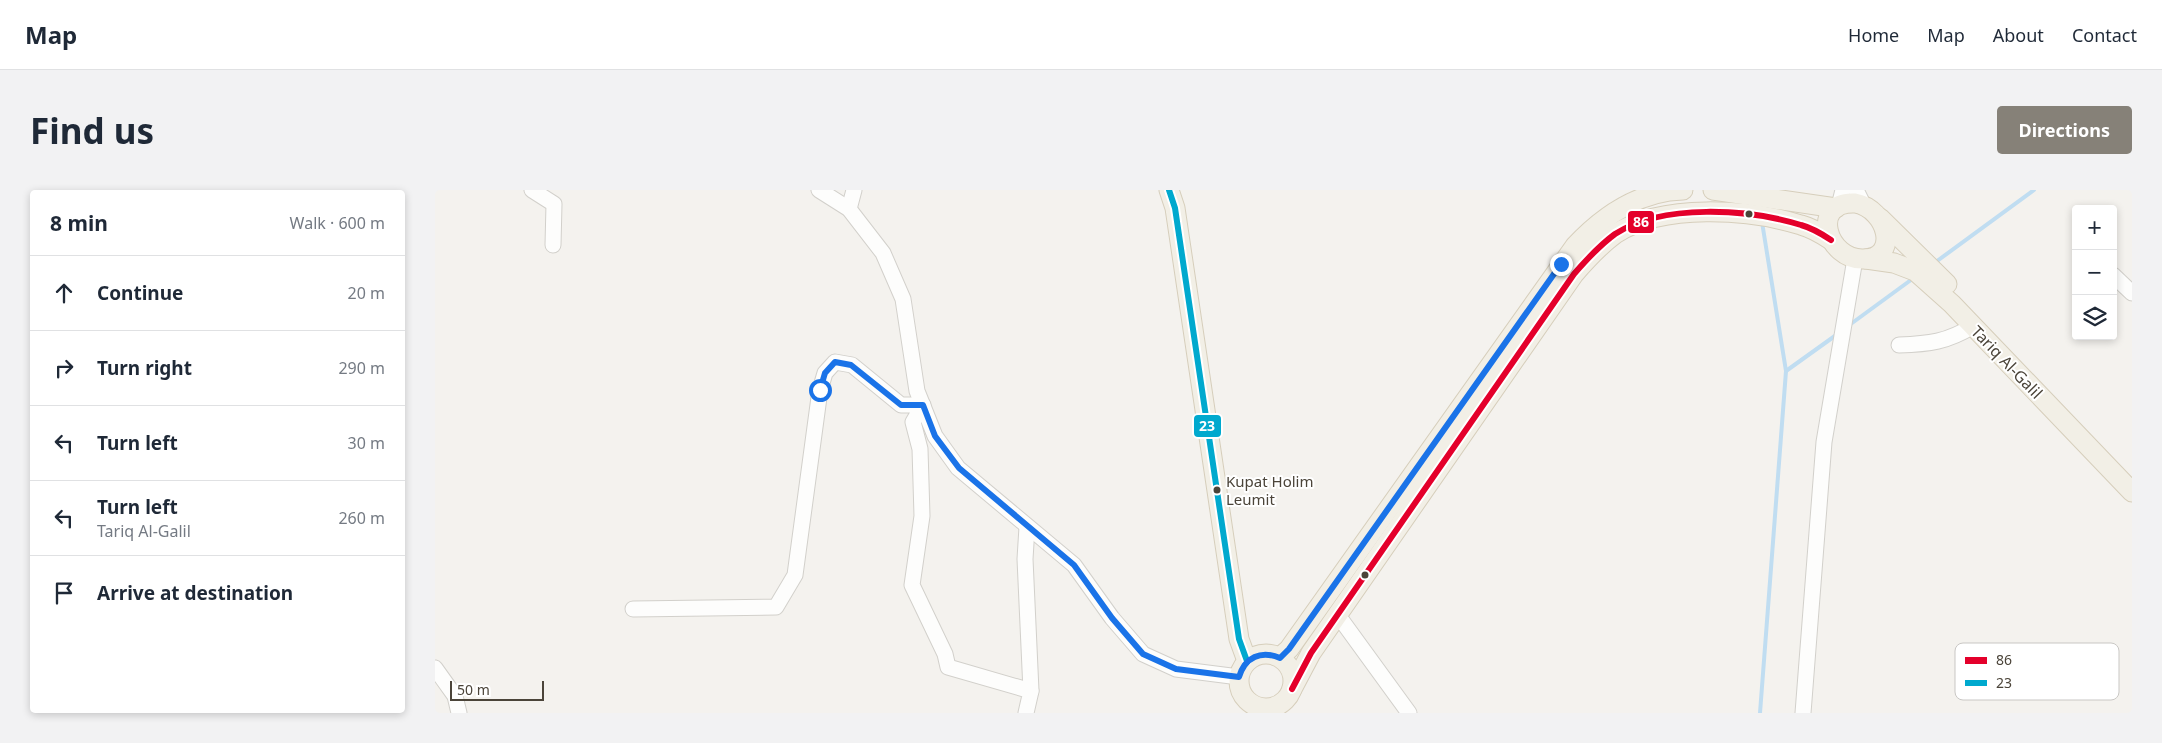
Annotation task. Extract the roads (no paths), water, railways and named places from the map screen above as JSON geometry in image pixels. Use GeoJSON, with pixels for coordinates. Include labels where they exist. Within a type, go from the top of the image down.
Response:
{"type":"FeatureCollection","features":[{"type":"Feature","properties":{"kind":"main road"},"geometry":{"type":"LineString","coordinates":[[1169,190],[1175,208],[1239,639],[1243,669],[1239,686],[1242,705],[1255,706],[1267,710],[1281,704],[1292,689],[1311,653],[1337,614],[1574,274],[1591,254],[1616,234],[1644,221],[1674,214],[1707,213],[1776,219],[1802,225],[1831,240]]}},
{"type":"Feature","properties":{"kind":"main road"},"geometry":{"type":"LineString","coordinates":[[1280,658],[1289,649],[1575,246],[1589,231],[1609,215],[1637,199],[1665,191],[1683,190]]}},
{"type":"Feature","properties":{"kind":"main road"},"geometry":{"type":"LineString","coordinates":[[1713,190],[1839,201],[1850,203],[1860,198],[1880,218],[1886,234],[1885,245],[1880,253],[1861,259],[1840,251],[1831,240],[1827,221],[1839,201]]}},
{"type":"Feature","properties":{"kind":"main road","name":"Tariq Al-Galil"},"geometry":{"type":"LineString","coordinates":[[1880,218],[1958,294],[2132,475]]}},
{"type":"Feature","properties":{"kind":"main road","name":"Tariq Al-Galil"},"geometry":{"type":"LineString","coordinates":[[1861,259],[1894,263],[1915,271],[1973,326],[2132,492]]}},
{"type":"Feature","properties":{"kind":"main road"},"geometry":{"type":"LineString","coordinates":[[1243,669],[1263,654],[1280,658],[1291,671],[1292,689]]}},
{"type":"Feature","properties":{"kind":"street"},"geometry":{"type":"LineString","coordinates":[[532,190],[554,204],[553,244]]}},
{"type":"Feature","properties":{"kind":"street"},"geometry":{"type":"LineString","coordinates":[[819,190],[849,208],[883,253],[903,299],[917,391],[935,436],[959,468],[1074,565],[1112,618],[1143,654],[1176,669],[1243,669]]}},
{"type":"Feature","properties":{"kind":"street"},"geometry":{"type":"LineString","coordinates":[[849,208],[854,190]]}},
{"type":"Feature","properties":{"kind":"street"},"geometry":{"type":"LineString","coordinates":[[1803,713],[1824,442],[1861,259]]}},
{"type":"Feature","properties":{"kind":"street"},"geometry":{"type":"LineString","coordinates":[[2117,279],[2132,293]]}},
{"type":"Feature","properties":{"kind":"street"},"geometry":{"type":"LineString","coordinates":[[1899,345],[1929,344],[1954,337],[1973,326]]}},
{"type":"Feature","properties":{"kind":"street"},"geometry":{"type":"LineString","coordinates":[[633,609],[776,606],[795,575],[820,390],[825,373],[835,362],[851,365],[901,405],[923,405]]}},
{"type":"Feature","properties":{"kind":"street"},"geometry":{"type":"LineString","coordinates":[[923,405],[913,422],[920,449],[922,516],[912,585],[945,654],[948,667],[1031,691]]}},
{"type":"Feature","properties":{"kind":"street"},"geometry":{"type":"LineString","coordinates":[[1026,713],[1031,691],[1025,559],[1027,527]]}},
{"type":"Feature","properties":{"kind":"street"},"geometry":{"type":"LineString","coordinates":[[1337,614],[1409,713]]}},
{"type":"Feature","properties":{"kind":"street"},"geometry":{"type":"LineString","coordinates":[[435,668],[455,696],[459,713]]}},
{"type":"Feature","properties":{"kind":"waterway"},"geometry":{"type":"LineString","coordinates":[[1933,264],[2034,190]]}},
{"type":"Feature","properties":{"kind":"waterway"},"geometry":{"type":"LineString","coordinates":[[1760,713],[1786,371],[1762,222]]}},
{"type":"Feature","properties":{"kind":"waterway"},"geometry":{"type":"LineString","coordinates":[[1848,326],[1915,277]]}},
{"type":"Feature","properties":{"kind":"waterway"},"geometry":{"type":"LineString","coordinates":[[1786,371],[1839,333]]}},
{"type":"Feature","properties":{"kind":"place","name":"Kupat Holim Leumit"},"geometry":{"type":"Point","coordinates":[1217,490]}}]}
